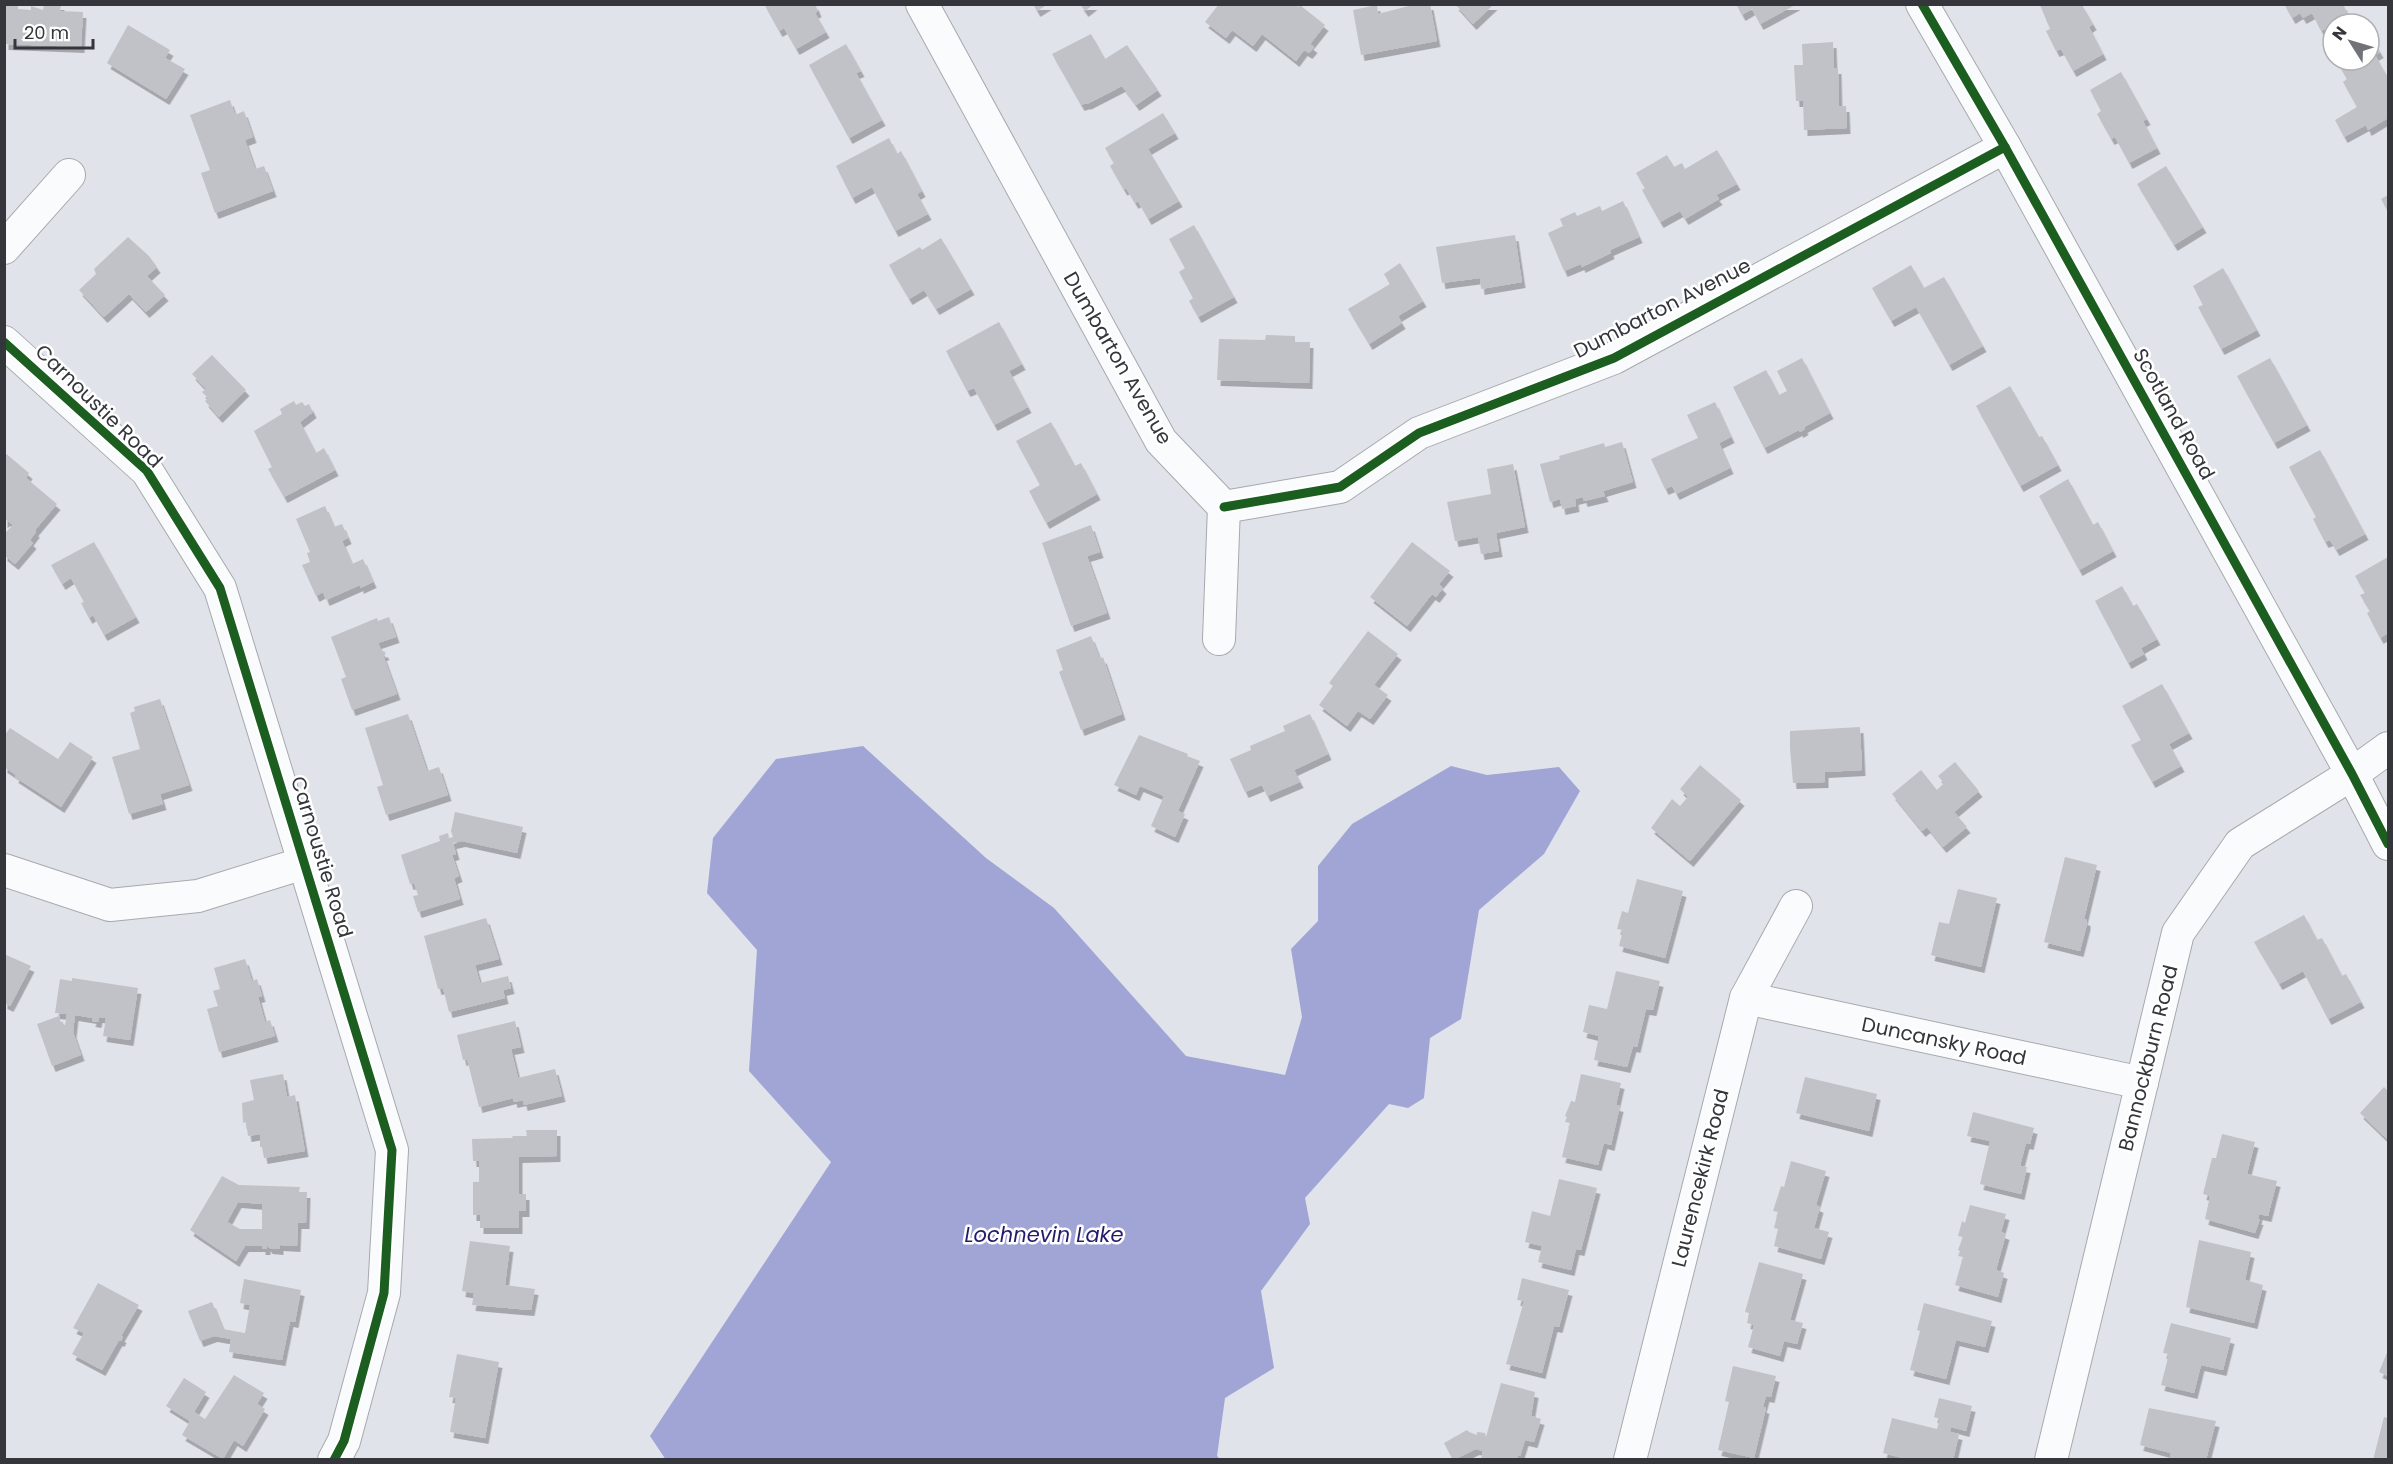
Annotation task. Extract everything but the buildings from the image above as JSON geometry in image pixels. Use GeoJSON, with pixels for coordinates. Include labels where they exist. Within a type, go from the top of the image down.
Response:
{"type":"FeatureCollection","features":[{"type":"Feature","properties":{"kind":"street","name":"Dumbarton Avenue"},"geometry":{"type":"LineString","coordinates":[[921,4],[1161,441],[1224,507],[1340,487],[1419,433],[1614,358],[2005,147]]}},
{"type":"Feature","properties":{"kind":"street","name":"Scotland Road"},"geometry":{"type":"LineString","coordinates":[[1922,4],[2005,147],[2352,774],[2388,844]]}},
{"type":"Feature","properties":{"kind":"street"},"geometry":{"type":"LineString","coordinates":[[4,248],[69,175]]}},
{"type":"Feature","properties":{"kind":"street","name":"Carnoustie Road"},"geometry":{"type":"LineString","coordinates":[[4,342],[147,471],[220,588],[392,1150],[384,1293],[344,1441],[334,1460]]}},
{"type":"Feature","properties":{"kind":"street"},"geometry":{"type":"LineString","coordinates":[[1219,639],[1224,507]]}},
{"type":"Feature","properties":{"kind":"street","name":"Bannockburn Road"},"geometry":{"type":"LineString","coordinates":[[2051,1460],[2178,933],[2240,844],[2352,774],[2388,748]]}},
{"type":"Feature","properties":{"kind":"street"},"geometry":{"type":"LineString","coordinates":[[4,870],[110,905],[198,896],[304,863]]}},
{"type":"Feature","properties":{"kind":"street","name":"Laurencekirk Road"},"geometry":{"type":"LineString","coordinates":[[1630,1460],[1746,998],[1796,906]]}},
{"type":"Feature","properties":{"kind":"street","name":"Duncansky Road"},"geometry":{"type":"LineString","coordinates":[[1746,998],[2142,1083]]}},
{"type":"Feature","properties":{"kind":"water","name":"Lochnevin Lake"},"geometry":{"type":"Polygon","coordinates":[[[863,746],[986,858],[1054,908],[1186,1056],[1285,1075],[1302,1017],[1291,949],[1318,921],[1318,866],[1352,824],[1451,766],[1487,775],[1559,767],[1580,791],[1544,854],[1479,910],[1461,1019],[1430,1038],[1424,1098],[1408,1108],[1389,1104],[1305,1198],[1310,1224],[1261,1291],[1274,1368],[1225,1398],[1217,1456],[1220,1459],[666,1460],[650,1436],[831,1162],[749,1071],[757,950],[707,893],[713,838],[776,759],[863,746]]]}},
{"type":"Feature","properties":{"kind":"cycle path"},"geometry":{"type":"LineString","coordinates":[[1922,4],[2005,147],[2352,774],[2388,844]]}},
{"type":"Feature","properties":{"kind":"cycle path"},"geometry":{"type":"LineString","coordinates":[[1224,507],[1340,487],[1419,433],[1614,358],[2005,147]]}},
{"type":"Feature","properties":{"kind":"cycle path"},"geometry":{"type":"LineString","coordinates":[[4,342],[147,471],[220,588],[392,1150],[384,1293],[344,1441],[334,1460]]}}]}
